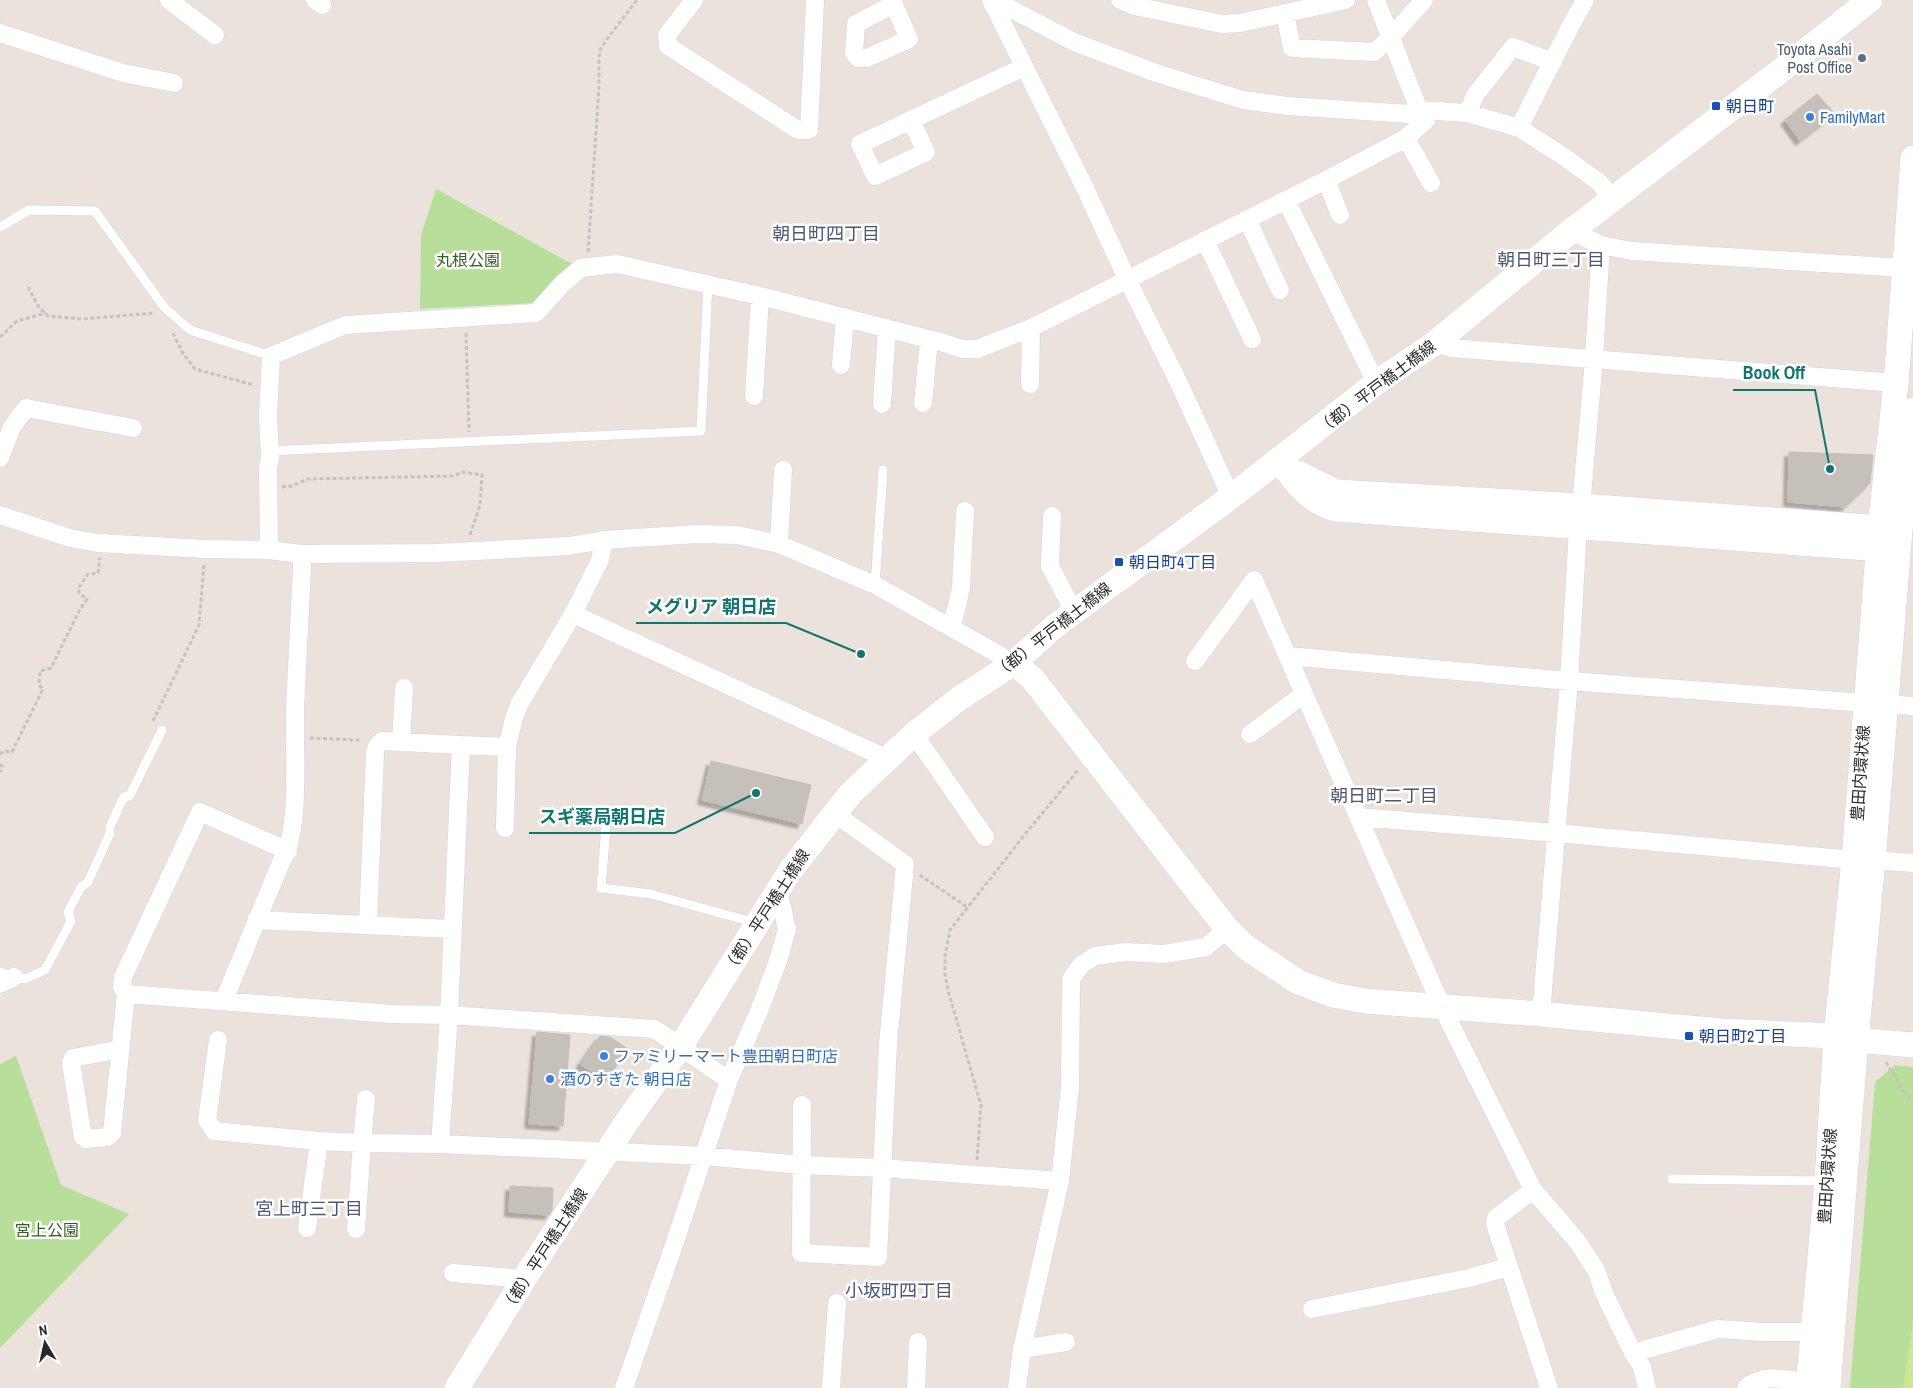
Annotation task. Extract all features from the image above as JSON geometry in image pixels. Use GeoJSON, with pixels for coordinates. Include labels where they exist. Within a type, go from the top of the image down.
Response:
{"type":"FeatureCollection","features":[{"type":"Feature","properties":{"kind":"street"},"geometry":{"type":"LineString","coordinates":[[169,0],[215,35]]}},
{"type":"Feature","properties":{"kind":"street"},"geometry":{"type":"LineString","coordinates":[[694,0],[667,35],[668,46],[798,130],[809,130],[815,0]]}},
{"type":"Feature","properties":{"kind":"street"},"geometry":{"type":"LineString","coordinates":[[1120,0],[1134,6],[1222,24],[1240,23],[1346,0]]}},
{"type":"Feature","properties":{"kind":"street"},"geometry":{"type":"LineString","coordinates":[[269,550],[270,451],[268,416],[271,356],[345,325],[536,313],[563,283],[581,268],[616,264],[760,296],[962,349],[978,349],[1031,328],[1406,138],[1426,120],[1419,110],[1376,0]]}},
{"type":"Feature","properties":{"kind":"street"},"geometry":{"type":"LineString","coordinates":[[1285,13],[1292,48],[1374,52],[1390,38],[1424,0]]}},
{"type":"Feature","properties":{"kind":"street"},"geometry":{"type":"LineString","coordinates":[[1519,128],[1585,0]]}},
{"type":"Feature","properties":{"kind":"street","name":"（都）平戸橋土橋線"},"geometry":{"type":"LineString","coordinates":[[457,1388],[524,1279],[607,1152],[681,1046],[790,871],[850,794],[914,734],[960,698],[1014,662],[1055,626],[1231,497],[1376,383],[1435,343],[1570,231],[1870,0]]}},
{"type":"Feature","properties":{"kind":"street"},"geometry":{"type":"LineString","coordinates":[[994,2],[1074,42],[1156,74],[1242,100],[1288,106],[1410,114],[1419,110],[1467,113],[1519,128],[1563,156],[1600,183],[1612,199]]}},
{"type":"Feature","properties":{"kind":"street"},"geometry":{"type":"LineString","coordinates":[[994,2],[1178,381],[1231,497]]}},
{"type":"Feature","properties":{"kind":"street"},"geometry":{"type":"LineString","coordinates":[[0,33],[123,73],[174,83]]}},
{"type":"Feature","properties":{"kind":"street"},"geometry":{"type":"LineString","coordinates":[[1467,113],[1476,94],[1513,47],[1553,62]]}},
{"type":"Feature","properties":{"kind":"street"},"geometry":{"type":"LineString","coordinates":[[912,120],[1024,67]]}},
{"type":"Feature","properties":{"kind":"street"},"geometry":{"type":"LineString","coordinates":[[1406,138],[1431,183]]}},
{"type":"Feature","properties":{"kind":"street","name":"豊田内環状線"},"geometry":{"type":"LineString","coordinates":[[1897,540],[1896,383],[1913,158]]}},
{"type":"Feature","properties":{"kind":"street"},"geometry":{"type":"LineString","coordinates":[[1326,180],[1340,215]]}},
{"type":"Feature","properties":{"kind":"street"},"geometry":{"type":"LineString","coordinates":[[1286,200],[1376,383]]}},
{"type":"Feature","properties":{"kind":"street"},"geometry":{"type":"LineString","coordinates":[[1246,219],[1280,290]]}},
{"type":"Feature","properties":{"kind":"street"},"geometry":{"type":"LineString","coordinates":[[1570,231],[1601,245],[1632,251],[1904,268]]}},
{"type":"Feature","properties":{"kind":"street"},"geometry":{"type":"LineString","coordinates":[[1206,240],[1252,339]]}},
{"type":"Feature","properties":{"kind":"street"},"geometry":{"type":"LineString","coordinates":[[1541,1014],[1569,681],[1579,517],[1594,359],[1601,245]]}},
{"type":"Feature","properties":{"kind":"street"},"geometry":{"type":"LineString","coordinates":[[754,396],[760,296]]}},
{"type":"Feature","properties":{"kind":"street"},"geometry":{"type":"LineString","coordinates":[[841,365],[844,317]]}},
{"type":"Feature","properties":{"kind":"street"},"geometry":{"type":"LineString","coordinates":[[882,404],[887,328]]}},
{"type":"Feature","properties":{"kind":"street"},"geometry":{"type":"LineString","coordinates":[[1030,384],[1031,328]]}},
{"type":"Feature","properties":{"kind":"street"},"geometry":{"type":"LineString","coordinates":[[923,403],[929,339]]}},
{"type":"Feature","properties":{"kind":"street"},"geometry":{"type":"LineString","coordinates":[[1435,343],[1451,348],[1896,383]]}},
{"type":"Feature","properties":{"kind":"street"},"geometry":{"type":"LineString","coordinates":[[0,458],[12,427],[26,408],[133,428]]}},
{"type":"Feature","properties":{"kind":"street","name":"豊田内環状線"},"geometry":{"type":"LineString","coordinates":[[1815,1386],[1855,1039],[1863,860],[1875,703],[1913,410]]}},
{"type":"Feature","properties":{"kind":"street"},"geometry":{"type":"LineString","coordinates":[[1279,460],[1307,478],[1336,492],[1579,517],[1897,540]]}},
{"type":"Feature","properties":{"kind":"street"},"geometry":{"type":"LineString","coordinates":[[779,544],[783,470]]}},
{"type":"Feature","properties":{"kind":"street"},"geometry":{"type":"LineString","coordinates":[[952,628],[961,588],[965,511]]}},
{"type":"Feature","properties":{"kind":"street"},"geometry":{"type":"LineString","coordinates":[[0,515],[70,538],[98,543],[205,549],[269,550],[301,554],[464,552],[569,546],[604,540],[698,534],[737,535],[779,544],[875,585],[1014,662],[1032,678],[1226,929],[1247,948],[1298,982],[1333,995],[1365,1001],[1913,1045]]}},
{"type":"Feature","properties":{"kind":"street"},"geometry":{"type":"LineString","coordinates":[[1052,516],[1050,566],[1074,612]]}},
{"type":"Feature","properties":{"kind":"street"},"geometry":{"type":"LineString","coordinates":[[505,828],[507,748],[514,718],[519,705],[573,614],[600,560],[604,540]]}},
{"type":"Feature","properties":{"kind":"street"},"geometry":{"type":"LineString","coordinates":[[224,1000],[256,920],[282,860],[288,851],[294,806],[301,554]]}},
{"type":"Feature","properties":{"kind":"street"},"geometry":{"type":"LineString","coordinates":[[1195,660],[1254,580],[1442,1007],[1533,1190],[1577,1241],[1596,1270],[1604,1293],[1633,1353],[1642,1367],[1647,1388]]}},
{"type":"Feature","properties":{"kind":"street"},"geometry":{"type":"LineString","coordinates":[[573,614],[888,759]]}},
{"type":"Feature","properties":{"kind":"street"},"geometry":{"type":"LineString","coordinates":[[1288,656],[1569,681],[1913,706]]}},
{"type":"Feature","properties":{"kind":"street"},"geometry":{"type":"LineString","coordinates":[[400,742],[404,688]]}},
{"type":"Feature","properties":{"kind":"street"},"geometry":{"type":"LineString","coordinates":[[1250,734],[1304,694]]}},
{"type":"Feature","properties":{"kind":"street"},"geometry":{"type":"LineString","coordinates":[[914,734],[985,837]]}},
{"type":"Feature","properties":{"kind":"street"},"geometry":{"type":"LineString","coordinates":[[368,924],[375,752],[377,746],[382,741],[507,748]]}},
{"type":"Feature","properties":{"kind":"street"},"geometry":{"type":"LineString","coordinates":[[440,1144],[449,1015],[461,745]]}},
{"type":"Feature","properties":{"kind":"street"},"geometry":{"type":"LineString","coordinates":[[120,1050],[73,1058],[71,1062],[83,1137],[86,1139],[108,1137],[112,1133],[126,994],[122,987],[123,977],[200,812],[288,851]]}},
{"type":"Feature","properties":{"kind":"street"},"geometry":{"type":"LineString","coordinates":[[802,1105],[801,1253],[878,1256],[888,1044],[905,864],[834,813]]}},
{"type":"Feature","properties":{"kind":"street"},"geometry":{"type":"LineString","coordinates":[[1358,817],[1913,863]]}},
{"type":"Feature","properties":{"kind":"street"},"geometry":{"type":"LineString","coordinates":[[624,1388],[729,1080],[778,961],[787,929],[778,890]]}},
{"type":"Feature","properties":{"kind":"street"},"geometry":{"type":"LineString","coordinates":[[256,920],[452,929]]}},
{"type":"Feature","properties":{"kind":"street"},"geometry":{"type":"LineString","coordinates":[[1017,1388],[1022,1350],[1060,1181],[1070,1087],[1071,979],[1082,965],[1095,956],[1126,952],[1164,954],[1206,946],[1226,929]]}},
{"type":"Feature","properties":{"kind":"street"},"geometry":{"type":"LineString","coordinates":[[126,994],[392,1014],[449,1015],[654,1029],[729,1080]]}},
{"type":"Feature","properties":{"kind":"street","name":"豊田内環状線"},"geometry":{"type":"LineString","coordinates":[[1815,1386],[1814,1332],[1827,1181],[1855,1039]]}},
{"type":"Feature","properties":{"kind":"street"},"geometry":{"type":"LineString","coordinates":[[218,1040],[207,1120],[214,1132],[319,1142],[440,1144],[704,1156],[801,1165],[881,1168],[1060,1181]]}},
{"type":"Feature","properties":{"kind":"street"},"geometry":{"type":"LineString","coordinates":[[356,1229],[366,1099]]}},
{"type":"Feature","properties":{"kind":"street"},"geometry":{"type":"LineString","coordinates":[[308,1228],[319,1142]]}},
{"type":"Feature","properties":{"kind":"street"},"geometry":{"type":"LineString","coordinates":[[1533,1190],[1496,1218],[1495,1224],[1548,1388]]}},
{"type":"Feature","properties":{"kind":"street"},"geometry":{"type":"LineString","coordinates":[[1312,1309],[1469,1278],[1508,1267]]}},
{"type":"Feature","properties":{"kind":"street"},"geometry":{"type":"LineString","coordinates":[[453,1273],[524,1279]]}},
{"type":"Feature","properties":{"kind":"street"},"geometry":{"type":"LineString","coordinates":[[831,1388],[837,1303]]}},
{"type":"Feature","properties":{"kind":"street"},"geometry":{"type":"LineString","coordinates":[[1633,1353],[1718,1329],[1763,1332],[1814,1332]]}},
{"type":"Feature","properties":{"kind":"street"},"geometry":{"type":"LineString","coordinates":[[916,1388],[918,1342]]}},
{"type":"Feature","properties":{"kind":"street"},"geometry":{"type":"LineString","coordinates":[[1022,1350],[1066,1342]]}},
{"type":"Feature","properties":{"kind":"street"},"geometry":{"type":"LineString","coordinates":[[1746,1388],[1753,1381],[1768,1378],[1815,1386]]}},
{"type":"Feature","properties":{"kind":"lane"},"geometry":{"type":"LineString","coordinates":[[0,227],[29,210],[94,211],[164,307],[190,330],[271,356]]}},
{"type":"Feature","properties":{"kind":"lane"},"geometry":{"type":"LineString","coordinates":[[270,451],[701,431],[708,284]]}},
{"type":"Feature","properties":{"kind":"lane"},"geometry":{"type":"LineString","coordinates":[[875,585],[883,470]]}},
{"type":"Feature","properties":{"kind":"lane"},"geometry":{"type":"LineString","coordinates":[[5,978],[25,979],[45,970],[71,922],[68,912],[81,887],[88,882],[123,798],[130,795],[162,730]]}},
{"type":"Feature","properties":{"kind":"lane"},"geometry":{"type":"LineString","coordinates":[[607,815],[601,888],[651,894],[757,924]]}},
{"type":"Feature","properties":{"kind":"lane"},"geometry":{"type":"LineString","coordinates":[[1672,1179],[1827,1181]]}},
{"type":"Feature","properties":{"kind":"path"},"geometry":{"type":"LineString","coordinates":[[588,266],[599,87],[599,57],[601,48],[607,39],[637,0]]}},
{"type":"Feature","properties":{"kind":"path"},"geometry":{"type":"LineString","coordinates":[[28,287],[38,306],[48,316],[82,319],[162,313]]}},
{"type":"Feature","properties":{"kind":"path"},"geometry":{"type":"LineString","coordinates":[[0,337],[17,321],[46,313]]}},
{"type":"Feature","properties":{"kind":"path"},"geometry":{"type":"LineString","coordinates":[[466,317],[469,442]]}},
{"type":"Feature","properties":{"kind":"path"},"geometry":{"type":"LineString","coordinates":[[170,326],[182,352],[195,369],[269,389]]}},
{"type":"Feature","properties":{"kind":"path"},"geometry":{"type":"LineString","coordinates":[[269,489],[292,486],[308,479],[453,476],[463,472],[482,475],[480,505],[464,552]]}},
{"type":"Feature","properties":{"kind":"path"},"geometry":{"type":"LineString","coordinates":[[0,754],[4,751],[12,752],[43,689],[39,685],[40,671],[51,668],[78,613],[87,599],[79,593],[79,587],[88,574],[98,573],[100,552],[98,543]]}},
{"type":"Feature","properties":{"kind":"path"},"geometry":{"type":"LineString","coordinates":[[149,730],[199,625],[205,549]]}},
{"type":"Feature","properties":{"kind":"path"},"geometry":{"type":"LineString","coordinates":[[296,737],[382,741]]}},
{"type":"Feature","properties":{"kind":"path"},"geometry":{"type":"LineString","coordinates":[[0,764],[2,766],[0,772]]}},
{"type":"Feature","properties":{"kind":"path"},"geometry":{"type":"LineString","coordinates":[[976,1176],[981,1104],[945,976],[945,956],[950,930],[1084,764]]}},
{"type":"Feature","properties":{"kind":"path"},"geometry":{"type":"LineString","coordinates":[[905,864],[967,908]]}},
{"type":"Feature","properties":{"kind":"path"},"geometry":{"type":"LineString","coordinates":[[1855,1039],[1913,1100]]}},
{"type":"Feature","properties":{"kind":"green space","name":"丸根公園"},"geometry":{"type":"Polygon","coordinates":[[[436,189],[572,264],[535,303],[420,309],[421,235],[436,189]]]}},
{"type":"Feature","properties":{"kind":"green space","name":"宮上公園"},"geometry":{"type":"Polygon","coordinates":[[[16,1056],[61,1185],[129,1214],[0,1348],[0,1064],[16,1056]]]}},
{"type":"Feature","properties":{"kind":"green space"},"geometry":{"type":"Polygon","coordinates":[[[1895,1065],[1913,1067],[1913,1388],[1850,1388],[1875,1082],[1895,1065]]]}},
{"type":"Feature","properties":{"kind":"green space"},"geometry":{"type":"Polygon","coordinates":[[[1913,1322],[1913,1388],[1903,1388],[1913,1322]]]}},
{"type":"Feature","properties":{"kind":"building","name":"FamilyMart"},"geometry":{"type":"Polygon","coordinates":[[[1817,94],[1835,114],[1800,141],[1785,120],[1817,94]]]}},
{"type":"Feature","properties":{"kind":"building"},"geometry":{"type":"Polygon","coordinates":[[[1789,452],[1873,455],[1870,483],[1845,507],[1788,502],[1789,452]]]}},
{"type":"Feature","properties":{"kind":"building"},"geometry":{"type":"Polygon","coordinates":[[[711,761],[811,785],[802,824],[702,800],[711,761]]]}},
{"type":"Feature","properties":{"kind":"building","name":"酒のすぎた 朝日店"},"geometry":{"type":"Polygon","coordinates":[[[537,1032],[570,1035],[563,1126],[529,1124],[537,1032]]]}},
{"type":"Feature","properties":{"kind":"building","name":"ファミリーマート豊田朝日町店"},"geometry":{"type":"Polygon","coordinates":[[[600,1036],[610,1037],[628,1049],[606,1081],[580,1064],[600,1036]]]}},
{"type":"Feature","properties":{"kind":"building"},"geometry":{"type":"Polygon","coordinates":[[[510,1186],[553,1188],[552,1210],[549,1215],[509,1212],[510,1186]]]}},
{"type":"Feature","properties":{"kind":"place","name":"Toyota Asahi Post Office"},"geometry":{"type":"Point","coordinates":[1862,58]}},
{"type":"Feature","properties":{"kind":"place","name":"朝日町"},"geometry":{"type":"Point","coordinates":[1716,106]}},
{"type":"Feature","properties":{"kind":"place","name":"FamilyMart"},"geometry":{"type":"Point","coordinates":[1810,117]}},
{"type":"Feature","properties":{"kind":"place","name":"Book Off"},"geometry":{"type":"Point","coordinates":[1830,469]}},
{"type":"Feature","properties":{"kind":"place","name":"朝日町4丁目"},"geometry":{"type":"Point","coordinates":[1119,562]}},
{"type":"Feature","properties":{"kind":"place","name":"メグリア 朝日店"},"geometry":{"type":"Point","coordinates":[861,654]}},
{"type":"Feature","properties":{"kind":"place","name":"スギ薬局朝日店"},"geometry":{"type":"Point","coordinates":[756,793]}},
{"type":"Feature","properties":{"kind":"place","name":"朝日町2丁目"},"geometry":{"type":"Point","coordinates":[1689,1036]}},
{"type":"Feature","properties":{"kind":"place","name":"ファミリーマート豊田朝日町店"},"geometry":{"type":"Point","coordinates":[604,1056]}},
{"type":"Feature","properties":{"kind":"place","name":"酒のすぎた 朝日店"},"geometry":{"type":"Point","coordinates":[550,1079]}},
{"type":"Feature","properties":{"kind":"district","name":"朝日町四丁目"},"geometry":{"type":"Point","coordinates":[826,233]}},
{"type":"Feature","properties":{"kind":"district","name":"朝日町三丁目"},"geometry":{"type":"Point","coordinates":[1551,259]}},
{"type":"Feature","properties":{"kind":"district","name":"朝日町二丁目"},"geometry":{"type":"Point","coordinates":[1384,795]}},
{"type":"Feature","properties":{"kind":"district","name":"宮上町三丁目"},"geometry":{"type":"Point","coordinates":[309,1208]}},
{"type":"Feature","properties":{"kind":"district","name":"小坂町四丁目"},"geometry":{"type":"Point","coordinates":[899,1290]}}]}
